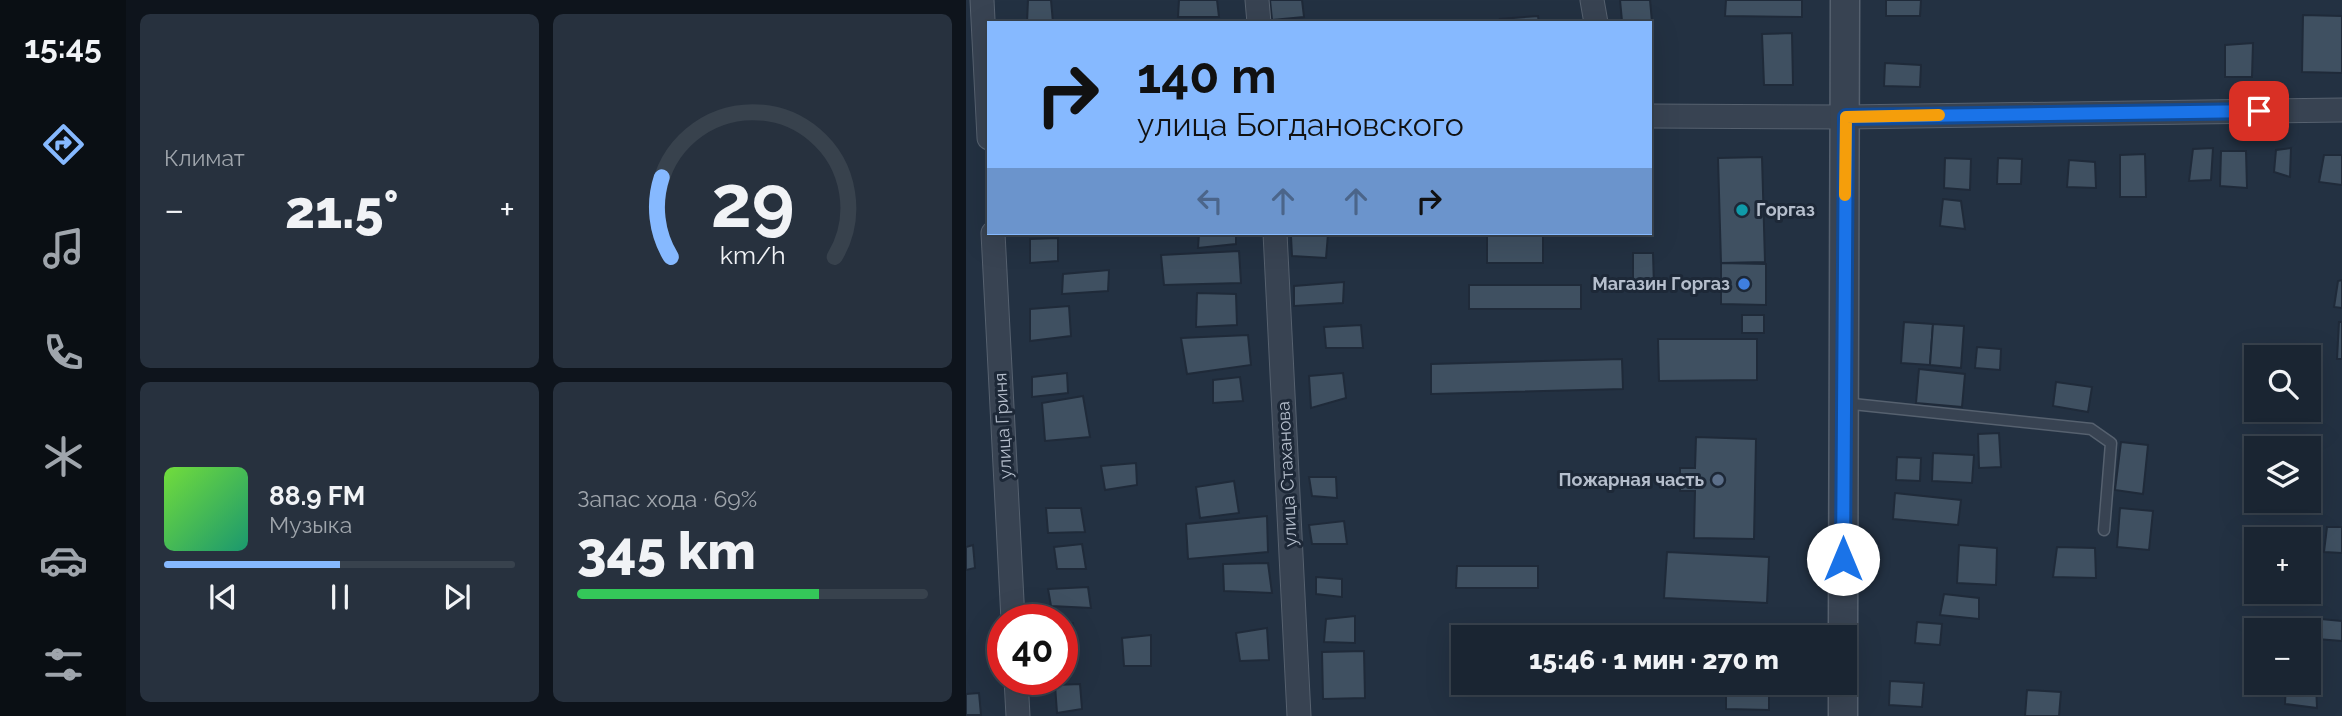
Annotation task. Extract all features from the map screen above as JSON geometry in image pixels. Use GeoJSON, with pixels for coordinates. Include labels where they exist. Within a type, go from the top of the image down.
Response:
{"type":"FeatureCollection","features":[{"type":"Feature","properties":{"kind":"street"},"geometry":{"type":"LineString","coordinates":[[982,0],[987,99]]}},
{"type":"Feature","properties":{"kind":"street"},"geometry":{"type":"LineString","coordinates":[[1257,0],[1259,21]]}},
{"type":"Feature","properties":{"kind":"street"},"geometry":{"type":"LineString","coordinates":[[1592,0],[1596,21]]}},
{"type":"Feature","properties":{"kind":"street"},"geometry":{"type":"LineString","coordinates":[[1843,625],[1845,0]]}},
{"type":"Feature","properties":{"kind":"street"},"geometry":{"type":"LineString","coordinates":[[1652,116],[1846,117],[2342,110]]}},
{"type":"Feature","properties":{"kind":"street","name":"улица Гриня"},"geometry":{"type":"LineString","coordinates":[[993,235],[1012,604]]}},
{"type":"Feature","properties":{"kind":"street","name":"улица Стаханова"},"geometry":{"type":"LineString","coordinates":[[1275,235],[1299,716]]}},
{"type":"Feature","properties":{"kind":"street"},"geometry":{"type":"LineString","coordinates":[[1017,695],[1018,716]]}},
{"type":"Feature","properties":{"kind":"street"},"geometry":{"type":"LineString","coordinates":[[1843,695],[1843,716]]}},
{"type":"Feature","properties":{"kind":"lane"},"geometry":{"type":"LineString","coordinates":[[1843,403],[2091,429],[2111,443],[2104,530]]}},
{"type":"Feature","properties":{"kind":"building"},"geometry":{"type":"Polygon","coordinates":[[[1028,0],[1051,0],[1053,21],[1027,21],[1028,0]]]}},
{"type":"Feature","properties":{"kind":"building"},"geometry":{"type":"Polygon","coordinates":[[[1179,0],[1217,0],[1219,17],[1178,17],[1179,0]]]}},
{"type":"Feature","properties":{"kind":"building"},"geometry":{"type":"Polygon","coordinates":[[[1270,0],[1302,0],[1304,17],[1272,20],[1270,0]]]}},
{"type":"Feature","properties":{"kind":"building"},"geometry":{"type":"Polygon","coordinates":[[[1620,0],[1650,0],[1652,21],[1622,21],[1620,0]]]}},
{"type":"Feature","properties":{"kind":"building"},"geometry":{"type":"Polygon","coordinates":[[[1726,0],[1802,0],[1802,17],[1725,16],[1726,0]]]}},
{"type":"Feature","properties":{"kind":"building"},"geometry":{"type":"Polygon","coordinates":[[[1886,0],[1921,0],[1920,16],[1886,16],[1886,0]]]}},
{"type":"Feature","properties":{"kind":"building"},"geometry":{"type":"Polygon","coordinates":[[[2303,15],[2342,16],[2342,73],[2302,72],[2303,15]]]}},
{"type":"Feature","properties":{"kind":"building"},"geometry":{"type":"Polygon","coordinates":[[[1538,16],[1539,21],[1500,21],[1538,16]]]}},
{"type":"Feature","properties":{"kind":"building"},"geometry":{"type":"Polygon","coordinates":[[[1792,33],[1793,85],[1764,85],[1762,34],[1792,33]]]}},
{"type":"Feature","properties":{"kind":"building"},"geometry":{"type":"Polygon","coordinates":[[[2253,43],[2252,77],[2225,77],[2225,45],[2253,43]]]}},
{"type":"Feature","properties":{"kind":"building"},"geometry":{"type":"Polygon","coordinates":[[[1885,63],[1921,65],[1920,87],[1884,86],[1885,63]]]}},
{"type":"Feature","properties":{"kind":"building"},"geometry":{"type":"Polygon","coordinates":[[[2213,148],[2211,180],[2189,181],[2193,149],[2213,148]]]}},
{"type":"Feature","properties":{"kind":"building"},"geometry":{"type":"Polygon","coordinates":[[[2291,148],[2290,177],[2274,172],[2276,150],[2291,148]]]}},
{"type":"Feature","properties":{"kind":"building"},"geometry":{"type":"Polygon","coordinates":[[[2221,151],[2246,151],[2247,188],[2220,186],[2221,151]]]}},
{"type":"Feature","properties":{"kind":"building"},"geometry":{"type":"Polygon","coordinates":[[[2145,154],[2146,197],[2120,197],[2120,155],[2145,154]]]}},
{"type":"Feature","properties":{"kind":"building"},"geometry":{"type":"Polygon","coordinates":[[[2324,155],[2342,155],[2342,185],[2319,182],[2324,155]]]}},
{"type":"Feature","properties":{"kind":"building","name":"Горгаз"},"geometry":{"type":"Polygon","coordinates":[[[1762,157],[1765,262],[1721,263],[1718,158],[1762,157]]]}},
{"type":"Feature","properties":{"kind":"building"},"geometry":{"type":"Polygon","coordinates":[[[1945,158],[1971,159],[1970,190],[1944,188],[1945,158]]]}},
{"type":"Feature","properties":{"kind":"building"},"geometry":{"type":"Polygon","coordinates":[[[1998,158],[2022,159],[2021,184],[1997,184],[1998,158]]]}},
{"type":"Feature","properties":{"kind":"building"},"geometry":{"type":"Polygon","coordinates":[[[2069,160],[2095,162],[2096,188],[2067,187],[2069,160]]]}},
{"type":"Feature","properties":{"kind":"building"},"geometry":{"type":"Polygon","coordinates":[[[1943,199],[1961,201],[1965,229],[1940,226],[1943,199]]]}},
{"type":"Feature","properties":{"kind":"building"},"geometry":{"type":"Polygon","coordinates":[[[1199,235],[1236,235],[1236,244],[1198,248],[1199,235]]]}},
{"type":"Feature","properties":{"kind":"building"},"geometry":{"type":"Polygon","coordinates":[[[1328,235],[1326,258],[1292,256],[1291,236],[1328,235]]]}},
{"type":"Feature","properties":{"kind":"building"},"geometry":{"type":"Polygon","coordinates":[[[1487,235],[1543,235],[1543,263],[1487,263],[1487,235]]]}},
{"type":"Feature","properties":{"kind":"building"},"geometry":{"type":"Polygon","coordinates":[[[1058,238],[1058,261],[1030,263],[1030,239],[1058,238]]]}},
{"type":"Feature","properties":{"kind":"building"},"geometry":{"type":"Polygon","coordinates":[[[1239,251],[1241,283],[1164,285],[1161,255],[1239,251]]]}},
{"type":"Feature","properties":{"kind":"building"},"geometry":{"type":"Polygon","coordinates":[[[1633,253],[1653,253],[1654,287],[1633,288],[1633,253]]]}},
{"type":"Feature","properties":{"kind":"building","name":"Магазин Горгаз"},"geometry":{"type":"Polygon","coordinates":[[[1721,263],[1766,264],[1766,305],[1721,304],[1721,263]]]}},
{"type":"Feature","properties":{"kind":"building"},"geometry":{"type":"Polygon","coordinates":[[[1109,270],[1108,291],[1062,294],[1063,274],[1109,270]]]}},
{"type":"Feature","properties":{"kind":"building"},"geometry":{"type":"Polygon","coordinates":[[[2342,280],[2342,308],[2334,307],[2338,281],[2342,280]]]}},
{"type":"Feature","properties":{"kind":"building"},"geometry":{"type":"Polygon","coordinates":[[[1344,282],[1343,303],[1294,306],[1294,286],[1344,282]]]}},
{"type":"Feature","properties":{"kind":"building"},"geometry":{"type":"Polygon","coordinates":[[[1469,285],[1581,285],[1581,309],[1469,309],[1469,285]]]}},
{"type":"Feature","properties":{"kind":"building"},"geometry":{"type":"Polygon","coordinates":[[[1197,293],[1236,294],[1237,325],[1196,327],[1197,293]]]}},
{"type":"Feature","properties":{"kind":"building"},"geometry":{"type":"Polygon","coordinates":[[[1069,306],[1071,336],[1030,341],[1030,309],[1069,306]]]}},
{"type":"Feature","properties":{"kind":"building"},"geometry":{"type":"Polygon","coordinates":[[[1742,315],[1764,315],[1764,333],[1742,333],[1742,315]]]}},
{"type":"Feature","properties":{"kind":"building"},"geometry":{"type":"Polygon","coordinates":[[[1904,322],[1933,324],[1930,365],[1901,363],[1904,322]]]}},
{"type":"Feature","properties":{"kind":"building"},"geometry":{"type":"Polygon","coordinates":[[[2339,322],[2342,322],[2342,359],[2337,359],[2339,322]]]}},
{"type":"Feature","properties":{"kind":"building"},"geometry":{"type":"Polygon","coordinates":[[[1933,324],[1964,326],[1961,368],[1930,365],[1933,324]]]}},
{"type":"Feature","properties":{"kind":"building"},"geometry":{"type":"Polygon","coordinates":[[[1361,325],[1363,348],[1326,348],[1324,327],[1361,325]]]}},
{"type":"Feature","properties":{"kind":"building"},"geometry":{"type":"Polygon","coordinates":[[[1248,335],[1251,365],[1187,374],[1181,338],[1248,335]]]}},
{"type":"Feature","properties":{"kind":"building"},"geometry":{"type":"Polygon","coordinates":[[[1658,339],[1757,339],[1757,380],[1659,381],[1658,339]]]}},
{"type":"Feature","properties":{"kind":"building"},"geometry":{"type":"Polygon","coordinates":[[[1977,347],[2001,349],[2000,370],[1975,368],[1977,347]]]}},
{"type":"Feature","properties":{"kind":"building"},"geometry":{"type":"Polygon","coordinates":[[[1622,359],[1623,389],[1431,394],[1431,364],[1622,359]]]}},
{"type":"Feature","properties":{"kind":"building"},"geometry":{"type":"Polygon","coordinates":[[[1919,369],[1965,374],[1962,407],[1916,403],[1919,369]]]}},
{"type":"Feature","properties":{"kind":"building"},"geometry":{"type":"Polygon","coordinates":[[[1067,373],[1068,393],[1032,397],[1032,377],[1067,373]]]}},
{"type":"Feature","properties":{"kind":"building"},"geometry":{"type":"Polygon","coordinates":[[[1343,373],[1346,398],[1311,408],[1309,376],[1343,373]]]}},
{"type":"Feature","properties":{"kind":"building"},"geometry":{"type":"Polygon","coordinates":[[[1240,377],[1243,401],[1213,403],[1213,380],[1240,377]]]}},
{"type":"Feature","properties":{"kind":"building"},"geometry":{"type":"Polygon","coordinates":[[[2056,382],[2092,387],[2088,412],[2053,406],[2056,382]]]}},
{"type":"Feature","properties":{"kind":"building"},"geometry":{"type":"Polygon","coordinates":[[[1083,396],[1090,437],[1045,441],[1042,403],[1083,396]]]}},
{"type":"Feature","properties":{"kind":"building"},"geometry":{"type":"Polygon","coordinates":[[[1999,433],[2001,467],[1979,468],[1978,434],[1999,433]]]}},
{"type":"Feature","properties":{"kind":"building","name":"Пожарная часть"},"geometry":{"type":"Polygon","coordinates":[[[1696,437],[1756,439],[1754,539],[1694,538],[1695,491],[1680,491],[1680,468],[1695,468],[1696,437]]]}},
{"type":"Feature","properties":{"kind":"building"},"geometry":{"type":"Polygon","coordinates":[[[2121,442],[2148,445],[2143,494],[2115,490],[2121,442]]]}},
{"type":"Feature","properties":{"kind":"building"},"geometry":{"type":"Polygon","coordinates":[[[1933,453],[1974,455],[1972,483],[1932,481],[1933,453]]]}},
{"type":"Feature","properties":{"kind":"building"},"geometry":{"type":"Polygon","coordinates":[[[1897,457],[1921,458],[1920,481],[1896,480],[1897,457]]]}},
{"type":"Feature","properties":{"kind":"building"},"geometry":{"type":"Polygon","coordinates":[[[1136,463],[1137,485],[1105,490],[1101,466],[1136,463]]]}},
{"type":"Feature","properties":{"kind":"building"},"geometry":{"type":"Polygon","coordinates":[[[1309,477],[1336,477],[1337,498],[1312,496],[1309,477]]]}},
{"type":"Feature","properties":{"kind":"building"},"geometry":{"type":"Polygon","coordinates":[[[1234,481],[1239,513],[1200,518],[1196,487],[1234,481]]]}},
{"type":"Feature","properties":{"kind":"building"},"geometry":{"type":"Polygon","coordinates":[[[1895,493],[1961,500],[1958,525],[1893,519],[1895,493]]]}},
{"type":"Feature","properties":{"kind":"building"},"geometry":{"type":"Polygon","coordinates":[[[1046,508],[1081,508],[1085,532],[1048,533],[1046,508]]]}},
{"type":"Feature","properties":{"kind":"building"},"geometry":{"type":"Polygon","coordinates":[[[2120,508],[2153,511],[2149,550],[2117,547],[2120,508]]]}},
{"type":"Feature","properties":{"kind":"building"},"geometry":{"type":"Polygon","coordinates":[[[1267,516],[1268,552],[1188,559],[1186,524],[1267,516]]]}},
{"type":"Feature","properties":{"kind":"building"},"geometry":{"type":"Polygon","coordinates":[[[1344,521],[1347,544],[1312,544],[1309,525],[1344,521]]]}},
{"type":"Feature","properties":{"kind":"building"},"geometry":{"type":"Polygon","coordinates":[[[2327,527],[2342,527],[2342,553],[2324,552],[2327,527]]]}},
{"type":"Feature","properties":{"kind":"building"},"geometry":{"type":"Polygon","coordinates":[[[1082,544],[1086,569],[1057,569],[1054,547],[1082,544]]]}},
{"type":"Feature","properties":{"kind":"building"},"geometry":{"type":"Polygon","coordinates":[[[973,545],[975,568],[966,570],[966,547],[973,545]]]}},
{"type":"Feature","properties":{"kind":"building"},"geometry":{"type":"Polygon","coordinates":[[[1959,545],[1997,548],[1996,585],[1957,583],[1959,545]]]}},
{"type":"Feature","properties":{"kind":"building"},"geometry":{"type":"Polygon","coordinates":[[[2057,547],[2095,548],[2096,578],[2053,577],[2057,547]]]}},
{"type":"Feature","properties":{"kind":"building"},"geometry":{"type":"Polygon","coordinates":[[[1667,552],[1769,557],[1767,603],[1664,598],[1667,552]]]}},
{"type":"Feature","properties":{"kind":"building"},"geometry":{"type":"Polygon","coordinates":[[[1268,563],[1272,593],[1224,591],[1223,564],[1268,563]]]}},
{"type":"Feature","properties":{"kind":"building"},"geometry":{"type":"Polygon","coordinates":[[[1457,566],[1538,566],[1538,588],[1456,588],[1457,566]]]}},
{"type":"Feature","properties":{"kind":"building"},"geometry":{"type":"Polygon","coordinates":[[[1316,577],[1342,579],[1342,597],[1316,594],[1316,577]]]}},
{"type":"Feature","properties":{"kind":"building"},"geometry":{"type":"Polygon","coordinates":[[[1088,587],[1091,608],[1078,607],[1078,604],[1051,604],[1048,589],[1088,587]]]}},
{"type":"Feature","properties":{"kind":"building"},"geometry":{"type":"Polygon","coordinates":[[[1944,594],[1979,598],[1979,619],[1940,615],[1944,594]]]}},
{"type":"Feature","properties":{"kind":"building"},"geometry":{"type":"Polygon","coordinates":[[[1355,616],[1355,643],[1324,642],[1326,619],[1355,616]]]}},
{"type":"Feature","properties":{"kind":"building"},"geometry":{"type":"Polygon","coordinates":[[[2321,619],[2342,621],[2342,641],[2321,639],[2321,619]]]}},
{"type":"Feature","properties":{"kind":"building"},"geometry":{"type":"Polygon","coordinates":[[[1917,622],[1942,624],[1940,645],[1915,643],[1917,622]]]}},
{"type":"Feature","properties":{"kind":"building"},"geometry":{"type":"Polygon","coordinates":[[[1267,628],[1269,660],[1240,661],[1236,633],[1267,628]]]}},
{"type":"Feature","properties":{"kind":"building"},"geometry":{"type":"Polygon","coordinates":[[[1151,635],[1151,666],[1124,666],[1122,638],[1151,635]]]}},
{"type":"Feature","properties":{"kind":"building"},"geometry":{"type":"Polygon","coordinates":[[[1364,651],[1365,698],[1323,699],[1322,652],[1364,651]]]}},
{"type":"Feature","properties":{"kind":"building"},"geometry":{"type":"Polygon","coordinates":[[[1890,681],[1924,683],[1922,707],[1889,705],[1890,681]]]}},
{"type":"Feature","properties":{"kind":"building"},"geometry":{"type":"Polygon","coordinates":[[[1078,684],[1082,709],[1057,713],[1056,695],[1078,695],[1078,684]]]}},
{"type":"Feature","properties":{"kind":"building"},"geometry":{"type":"Polygon","coordinates":[[[2027,690],[2061,692],[2059,716],[2025,716],[2027,690]]]}},
{"type":"Feature","properties":{"kind":"building"},"geometry":{"type":"Polygon","coordinates":[[[979,693],[981,715],[966,715],[966,694],[979,693]]]}},
{"type":"Feature","properties":{"kind":"building"},"geometry":{"type":"Polygon","coordinates":[[[1726,695],[1769,695],[1769,710],[1726,709],[1726,695]]]}},
{"type":"Feature","properties":{"kind":"building"},"geometry":{"type":"Polygon","coordinates":[[[2285,695],[2316,695],[2317,708],[2285,704],[2285,695]]]}},
{"type":"Feature","properties":{"kind":"slow traffic"},"geometry":{"type":"LineString","coordinates":[[1845,195],[1846,117],[1939,115]]}},
{"type":"Feature","properties":{"kind":"place","name":"Горгаз"},"geometry":{"type":"Point","coordinates":[1742,210]}},
{"type":"Feature","properties":{"kind":"place","name":"Магазин Горгаз"},"geometry":{"type":"Point","coordinates":[1744,284]}},
{"type":"Feature","properties":{"kind":"place","name":"Пожарная часть"},"geometry":{"type":"Point","coordinates":[1718,480]}},
{"type":"Feature","properties":{"kind":"route"},"geometry":{"type":"LineString","coordinates":[[1843,559],[1846,117],[2259,111]]}}]}
